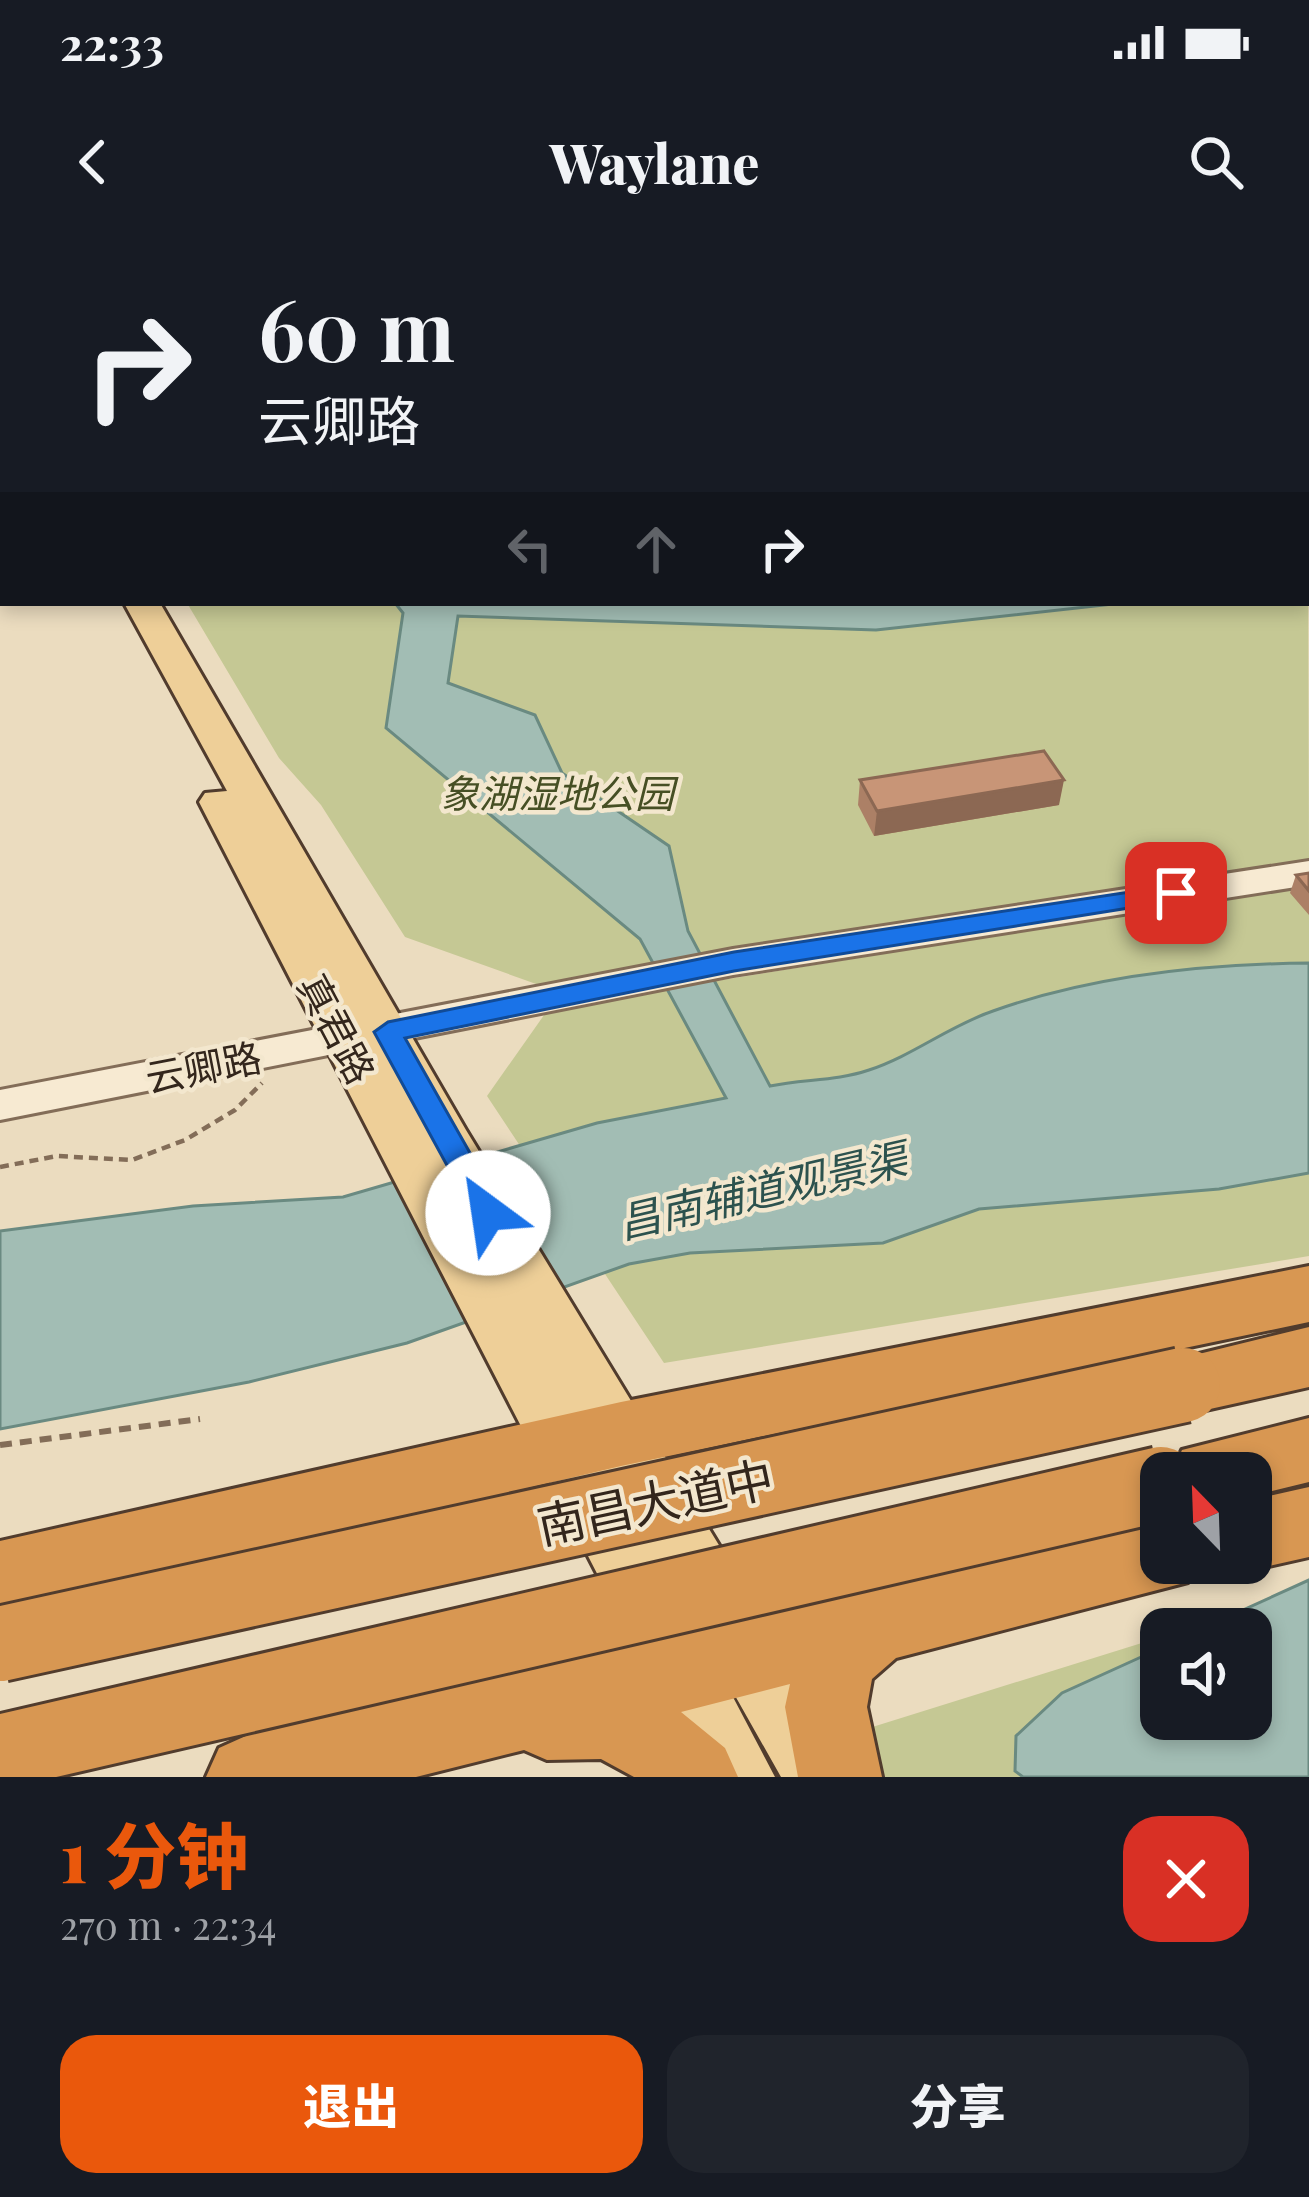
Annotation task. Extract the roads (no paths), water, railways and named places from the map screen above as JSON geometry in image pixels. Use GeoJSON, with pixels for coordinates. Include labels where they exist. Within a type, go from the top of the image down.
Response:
{"type":"FeatureCollection","features":[{"type":"Feature","properties":{"kind":"highway"},"geometry":{"type":"LineString","coordinates":[[0,1577],[594,1441],[1309,1294]]}},
{"type":"Feature","properties":{"kind":"highway","name":"南昌大道中"},"geometry":{"type":"LineString","coordinates":[[0,1644],[1309,1357]]}},
{"type":"Feature","properties":{"kind":"highway"},"geometry":{"type":"LineString","coordinates":[[1272,1465],[1309,1450]]}},
{"type":"Feature","properties":{"kind":"highway"},"geometry":{"type":"LineString","coordinates":[[0,1752],[1140,1506]]}},
{"type":"Feature","properties":{"kind":"highway"},"geometry":{"type":"LineString","coordinates":[[1272,1510],[1309,1522]]}},
{"type":"Feature","properties":{"kind":"highway"},"geometry":{"type":"LineString","coordinates":[[248,1777],[1140,1562]]}},
{"type":"Feature","properties":{"kind":"highway"},"geometry":{"type":"LineString","coordinates":[[840,1777],[826,1707],[836,1658],[878,1623]]}},
{"type":"Feature","properties":{"kind":"highway"},"geometry":{"type":"LineString","coordinates":[[483,1720],[607,1718],[660,1745],[696,1777]]}},
{"type":"Feature","properties":{"kind":"main road","name":"真君路"},"geometry":{"type":"LineString","coordinates":[[116,606],[344,1040],[428,1153],[717,1662]]}},
{"type":"Feature","properties":{"kind":"main road","name":"真君路"},"geometry":{"type":"LineString","coordinates":[[144,606],[388,1032],[428,1153]]}},
{"type":"Feature","properties":{"kind":"main road"},"geometry":{"type":"LineString","coordinates":[[717,1662],[740,1777]]}},
{"type":"Feature","properties":{"kind":"main road"},"geometry":{"type":"LineString","coordinates":[[717,1662],[820,1777]]}},
{"type":"Feature","properties":{"kind":"street","name":"云卿路"},"geometry":{"type":"LineString","coordinates":[[0,1105],[734,962],[1309,873]]}},
{"type":"Feature","properties":{"kind":"water","name":"昌南辅道观景渠"},"geometry":{"type":"Polygon","coordinates":[[[397,606],[1095,606],[876,630],[458,616],[448,683],[535,715],[562,773],[669,846],[688,931],[770,1086],[869,1070],[977,1017],[1069,989],[1189,969],[1309,963],[1309,1173],[1219,1189],[979,1209],[883,1243],[690,1253],[629,1264],[407,1343],[249,1382],[0,1429],[0,1231],[193,1206],[343,1197],[597,1123],[726,1098],[640,939],[386,728],[403,613],[397,606]]]}},
{"type":"Feature","properties":{"kind":"water"},"geometry":{"type":"Polygon","coordinates":[[[1309,1580],[1309,1777],[1023,1777],[1015,1771],[1016,1736],[1062,1693],[1140,1658],[1140,1740],[1272,1740],[1272,1608],[1247,1608],[1309,1580]]]}},
{"type":"Feature","properties":{"kind":"park label","name":"象湖湿地公园"},"geometry":{"type":"Point","coordinates":[557,792]}}]}
